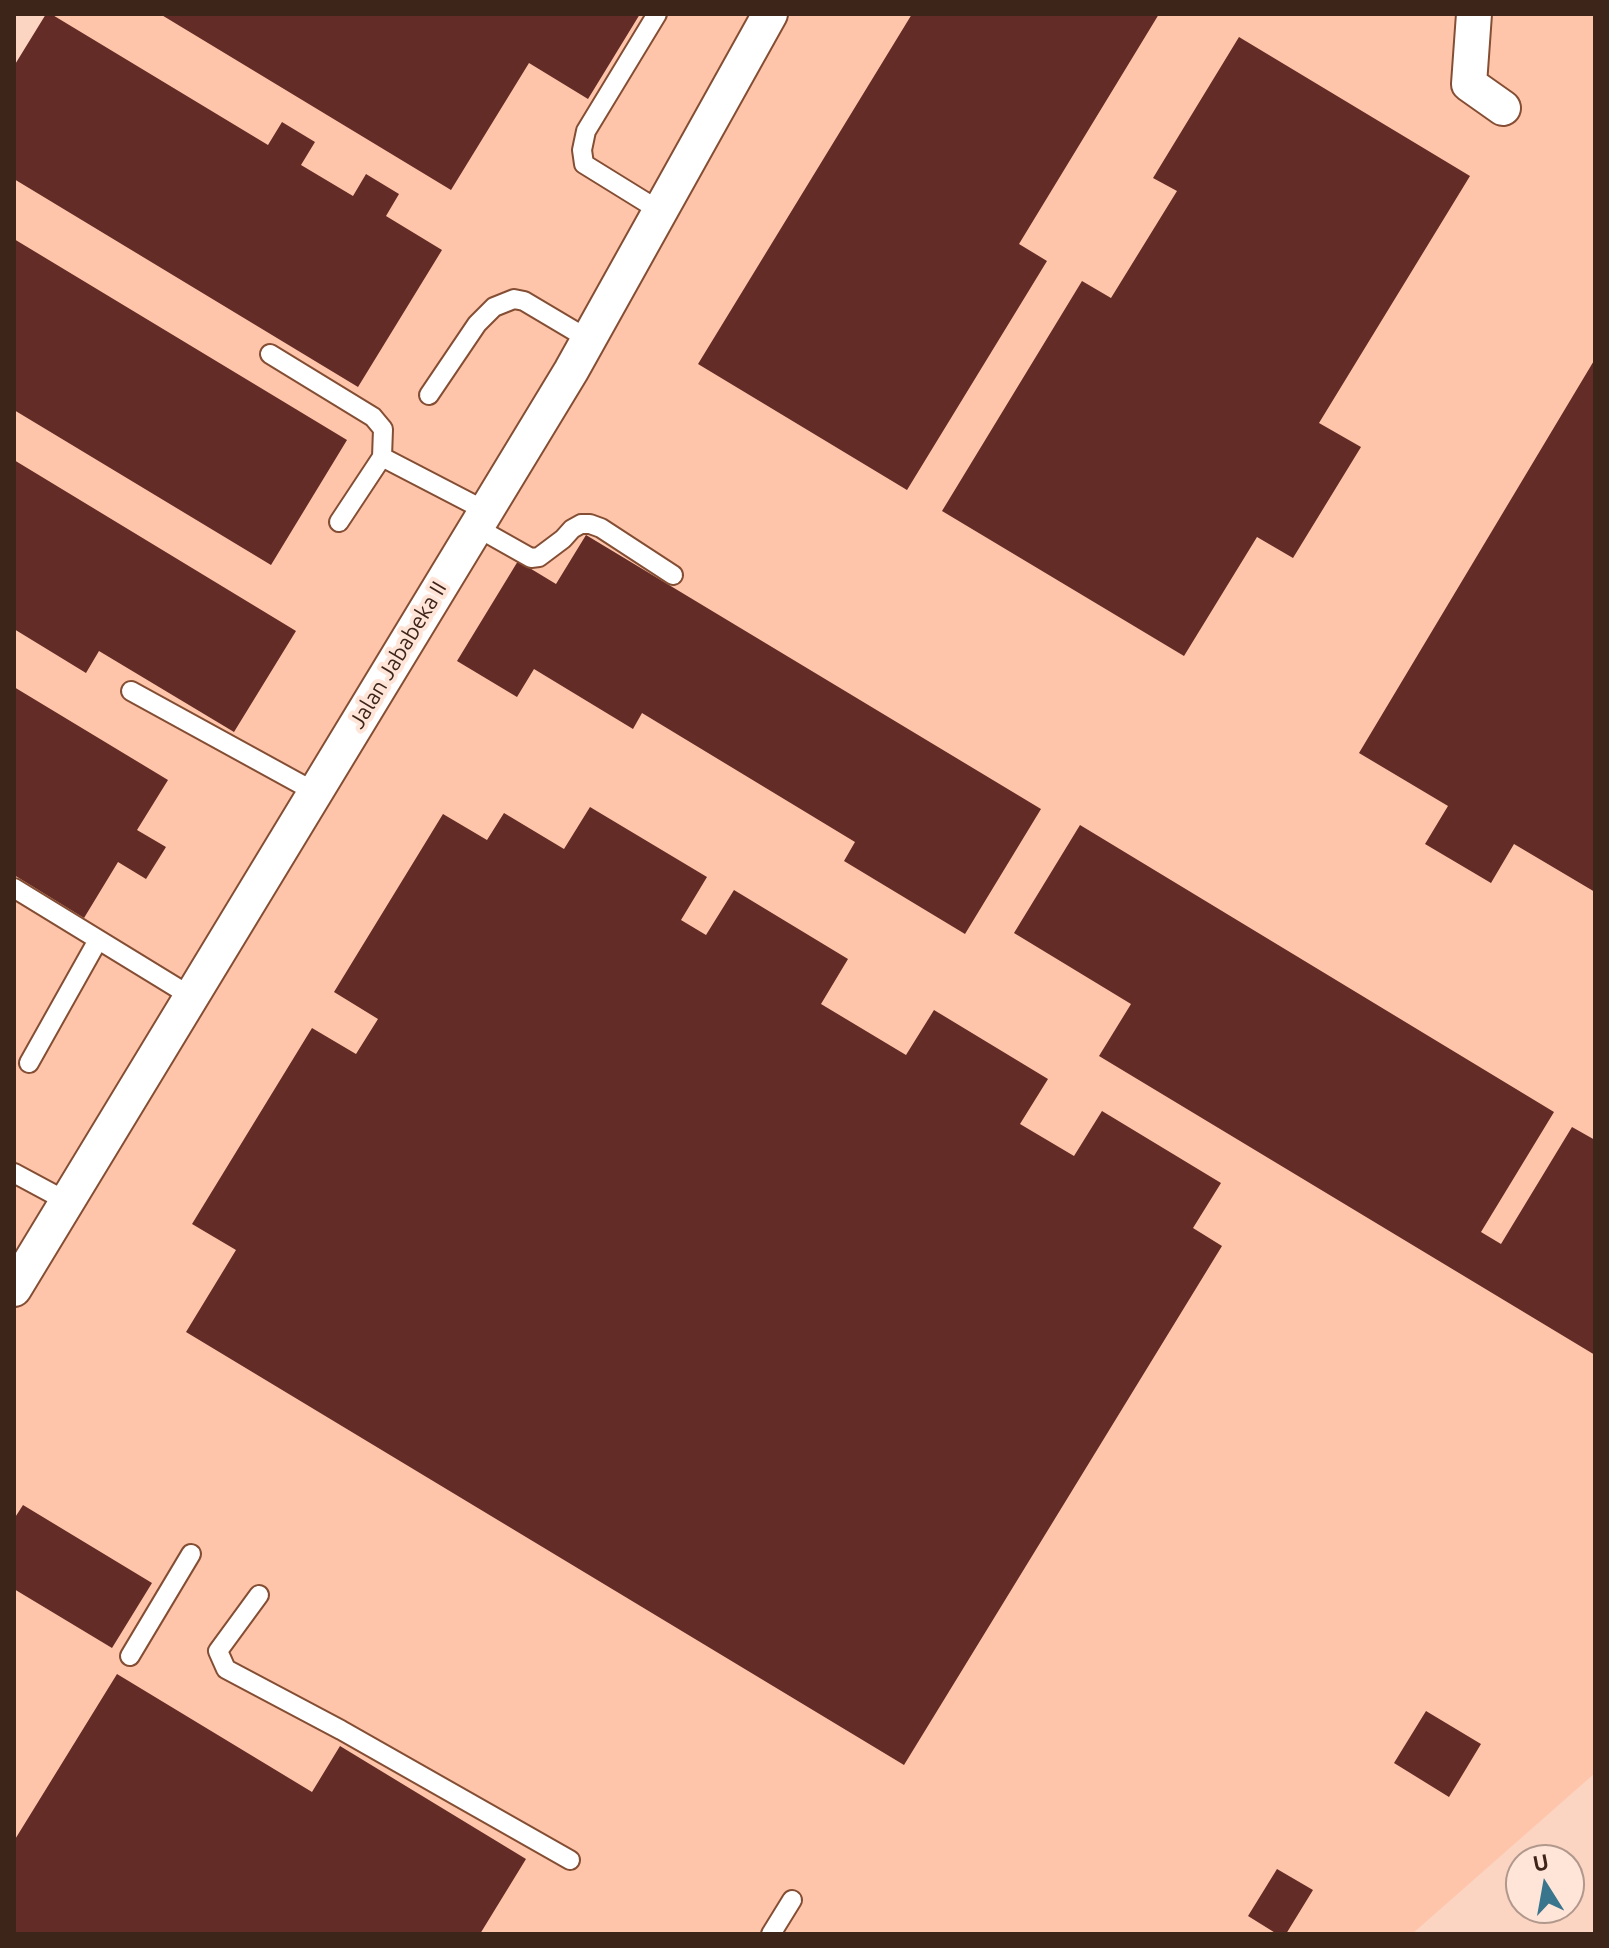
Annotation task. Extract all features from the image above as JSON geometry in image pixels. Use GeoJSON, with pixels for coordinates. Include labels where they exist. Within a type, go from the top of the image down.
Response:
{"type":"FeatureCollection","features":[{"type":"Feature","properties":{"kind":"street","name":"Jalan Jababeka II"},"geometry":{"type":"LineString","coordinates":[[14,1289],[588,339],[770,14]]}},
{"type":"Feature","properties":{"kind":"street"},"geometry":{"type":"LineString","coordinates":[[1474,14],[1469,84],[1503,108]]}},
{"type":"Feature","properties":{"kind":"lane"},"geometry":{"type":"LineString","coordinates":[[657,14],[586,131],[582,150],[584,164],[660,211]]}},
{"type":"Feature","properties":{"kind":"lane"},"geometry":{"type":"LineString","coordinates":[[429,395],[477,324],[494,307],[514,299],[524,301],[588,339]]}},
{"type":"Feature","properties":{"kind":"lane"},"geometry":{"type":"LineString","coordinates":[[270,354],[373,417],[383,429],[382,457],[339,522]]}},
{"type":"Feature","properties":{"kind":"lane"},"geometry":{"type":"LineString","coordinates":[[382,457],[481,519],[531,558],[539,557],[572,529],[581,524],[590,524],[673,575]]}},
{"type":"Feature","properties":{"kind":"lane"},"geometry":{"type":"LineString","coordinates":[[131,691],[315,792]]}},
{"type":"Feature","properties":{"kind":"lane"},"geometry":{"type":"LineString","coordinates":[[14,888],[192,997]]}},
{"type":"Feature","properties":{"kind":"lane"},"geometry":{"type":"LineString","coordinates":[[29,1063],[98,940]]}},
{"type":"Feature","properties":{"kind":"lane"},"geometry":{"type":"LineString","coordinates":[[14,1173],[68,1202]]}},
{"type":"Feature","properties":{"kind":"lane"},"geometry":{"type":"LineString","coordinates":[[130,1656],[191,1554]]}},
{"type":"Feature","properties":{"kind":"lane"},"geometry":{"type":"LineString","coordinates":[[259,1595],[218,1651],[226,1669],[341,1730],[570,1860]]}},
{"type":"Feature","properties":{"kind":"lane"},"geometry":{"type":"LineString","coordinates":[[771,1934],[792,1900]]}},
{"type":"Feature","properties":{"kind":"shaded area"},"geometry":{"type":"Polygon","coordinates":[[[46,14],[1595,14],[1595,1773],[1514,1844],[1505,1844],[1505,1852],[1412,1934],[14,1934],[14,69],[46,14]]]}},
{"type":"Feature","properties":{"kind":"building"},"geometry":{"type":"Polygon","coordinates":[[[46,14],[51,14],[268,145],[282,122],[315,142],[301,165],[353,196],[366,174],[399,194],[386,216],[442,250],[358,387],[14,179],[14,66],[46,14]]]}},
{"type":"Feature","properties":{"kind":"building"},"geometry":{"type":"Polygon","coordinates":[[[160,14],[640,14],[588,99],[529,63],[451,190],[160,14]]]}},
{"type":"Feature","properties":{"kind":"building"},"geometry":{"type":"Polygon","coordinates":[[[912,14],[1159,14],[1019,244],[1047,261],[907,490],[698,364],[912,14]]]}},
{"type":"Feature","properties":{"kind":"building"},"geometry":{"type":"Polygon","coordinates":[[[1239,37],[1470,176],[1319,423],[1361,447],[1293,558],[1257,537],[1184,656],[942,511],[1082,281],[1111,298],[1177,191],[1153,178],[1239,37]]]}},
{"type":"Feature","properties":{"kind":"building"},"geometry":{"type":"Polygon","coordinates":[[[14,239],[347,440],[271,565],[14,410],[14,239]]]}},
{"type":"Feature","properties":{"kind":"building"},"geometry":{"type":"Polygon","coordinates":[[[1595,359],[1595,892],[1514,844],[1491,883],[1425,844],[1448,806],[1359,753],[1595,359]]]}},
{"type":"Feature","properties":{"kind":"building"},"geometry":{"type":"Polygon","coordinates":[[[14,460],[296,631],[234,732],[99,651],[86,673],[14,629],[14,460]]]}},
{"type":"Feature","properties":{"kind":"building"},"geometry":{"type":"Polygon","coordinates":[[[586,535],[1041,809],[965,934],[844,861],[855,842],[642,713],[633,729],[534,669],[517,697],[457,661],[518,561],[556,584],[586,535]]]}},
{"type":"Feature","properties":{"kind":"building"},"geometry":{"type":"Polygon","coordinates":[[[14,687],[168,780],[137,830],[166,847],[146,879],[118,862],[84,918],[14,875],[14,687]]]}},
{"type":"Feature","properties":{"kind":"building"},"geometry":{"type":"Polygon","coordinates":[[[590,807],[707,877],[681,920],[706,935],[734,890],[848,959],[821,1004],[906,1055],[934,1010],[1048,1079],[1020,1124],[1074,1156],[1102,1111],[1221,1183],[1193,1228],[1222,1246],[904,1765],[186,1332],[236,1250],[192,1224],[312,1028],[356,1054],[378,1019],[334,992],[443,814],[487,840],[504,813],[564,849],[590,807]]]}},
{"type":"Feature","properties":{"kind":"building"},"geometry":{"type":"Polygon","coordinates":[[[1080,825],[1554,1112],[1481,1232],[1501,1244],[1572,1127],[1595,1140],[1595,1355],[1099,1056],[1131,1004],[1014,933],[1080,825]]]}},
{"type":"Feature","properties":{"kind":"building"},"geometry":{"type":"Polygon","coordinates":[[[23,1505],[152,1583],[112,1648],[14,1589],[14,1519],[23,1505]]]}},
{"type":"Feature","properties":{"kind":"building"},"geometry":{"type":"Polygon","coordinates":[[[117,1674],[312,1792],[340,1746],[526,1859],[480,1934],[14,1934],[14,1841],[117,1674]]]}},
{"type":"Feature","properties":{"kind":"building"},"geometry":{"type":"Polygon","coordinates":[[[1426,1711],[1481,1744],[1449,1797],[1394,1763],[1426,1711]]]}},
{"type":"Feature","properties":{"kind":"building"},"geometry":{"type":"Polygon","coordinates":[[[1277,1869],[1313,1890],[1286,1934],[1277,1934],[1248,1916],[1277,1869]]]}}]}
